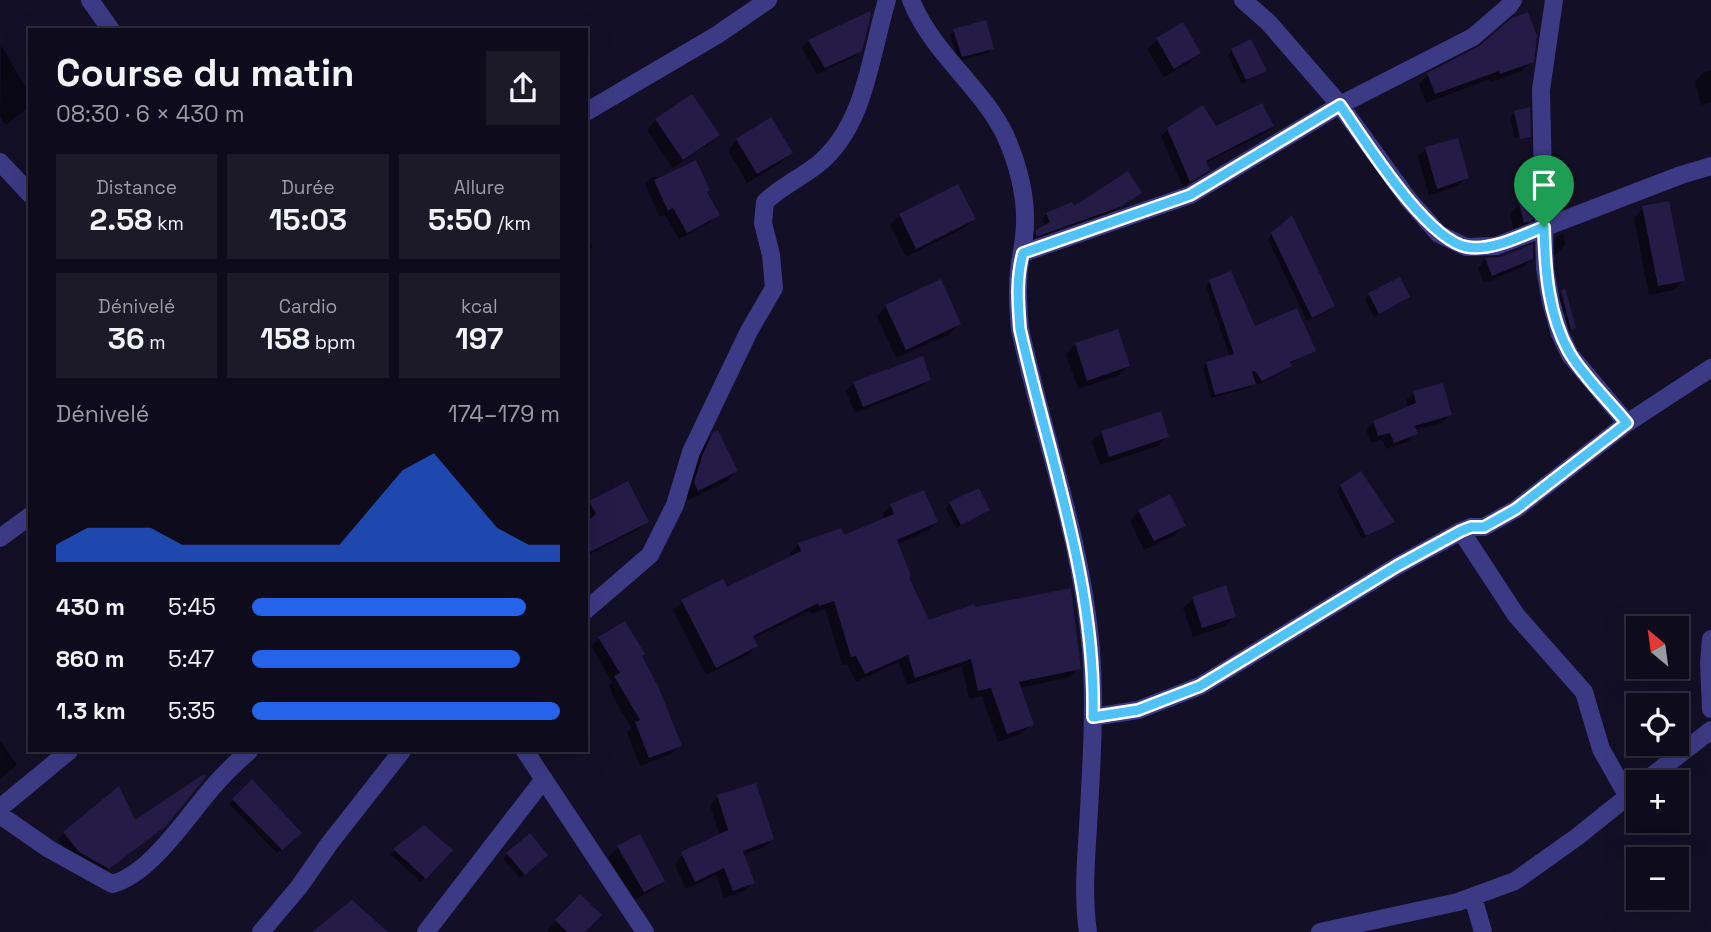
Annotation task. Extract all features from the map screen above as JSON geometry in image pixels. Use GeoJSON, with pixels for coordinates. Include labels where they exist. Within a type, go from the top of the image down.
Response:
{"type":"FeatureCollection","features":[{"type":"Feature","properties":{"kind":"street"},"geometry":{"type":"LineString","coordinates":[[90,0],[109,28]]}},
{"type":"Feature","properties":{"kind":"street"},"geometry":{"type":"LineString","coordinates":[[588,111],[717,35],[768,0]]}},
{"type":"Feature","properties":{"kind":"street"},"geometry":{"type":"LineString","coordinates":[[588,608],[650,555],[675,505],[691,452],[749,331],[774,288],[771,255],[763,223],[765,202],[780,188],[817,164],[849,127],[872,61],[887,0]]}},
{"type":"Feature","properties":{"kind":"street"},"geometry":{"type":"LineString","coordinates":[[911,0],[918,16],[943,54],[992,114],[1005,135],[1022,186],[1026,221],[1019,267],[1020,329],[1074,538],[1086,602],[1091,651],[1093,717],[1086,863],[1088,932]]}},
{"type":"Feature","properties":{"kind":"street"},"geometry":{"type":"LineString","coordinates":[[1243,0],[1269,23],[1340,105],[1408,199],[1439,234],[1466,247],[1496,246],[1711,166]]}},
{"type":"Feature","properties":{"kind":"street"},"geometry":{"type":"LineString","coordinates":[[1023,253],[1190,195],[1340,105],[1473,37],[1513,0]]}},
{"type":"Feature","properties":{"kind":"street"},"geometry":{"type":"LineString","coordinates":[[1554,0],[1541,90],[1545,269],[1560,334],[1570,355],[1627,423]]}},
{"type":"Feature","properties":{"kind":"street"},"geometry":{"type":"LineString","coordinates":[[0,162],[28,192]]}},
{"type":"Feature","properties":{"kind":"street"},"geometry":{"type":"LineString","coordinates":[[1093,717],[1138,710],[1200,686],[1397,566],[1461,531],[1471,527],[1484,527],[1516,509],[1627,423],[1711,368]]}},
{"type":"Feature","properties":{"kind":"street"},"geometry":{"type":"LineString","coordinates":[[0,538],[28,520]]}},
{"type":"Feature","properties":{"kind":"street"},"geometry":{"type":"LineString","coordinates":[[1461,531],[1516,615],[1584,692],[1601,750],[1626,783]]}},
{"type":"Feature","properties":{"kind":"street"},"geometry":{"type":"LineString","coordinates":[[1711,639],[1711,709]]}},
{"type":"Feature","properties":{"kind":"street"},"geometry":{"type":"LineString","coordinates":[[1659,770],[1711,730]]}},
{"type":"Feature","properties":{"kind":"street"},"geometry":{"type":"LineString","coordinates":[[0,808],[68,752]]}},
{"type":"Feature","properties":{"kind":"street"},"geometry":{"type":"LineString","coordinates":[[0,815],[100,880],[111,884],[124,881],[144,866],[220,778],[248,752]]}},
{"type":"Feature","properties":{"kind":"street"},"geometry":{"type":"LineString","coordinates":[[261,932],[299,887],[401,752]]}},
{"type":"Feature","properties":{"kind":"street"},"geometry":{"type":"LineString","coordinates":[[526,752],[645,932]]}},
{"type":"Feature","properties":{"kind":"street"},"geometry":{"type":"LineString","coordinates":[[426,932],[544,779]]}},
{"type":"Feature","properties":{"kind":"street"},"geometry":{"type":"LineString","coordinates":[[1320,932],[1474,897],[1515,881],[1626,798]]}},
{"type":"Feature","properties":{"kind":"street"},"geometry":{"type":"LineString","coordinates":[[1474,897],[1483,932]]}},
{"type":"Feature","properties":{"kind":"building"},"geometry":{"type":"Polygon","coordinates":[[[870,11],[862,51],[825,68],[808,40],[870,11]]]}},
{"type":"Feature","properties":{"kind":"building"},"geometry":{"type":"Polygon","coordinates":[[[1528,12],[1537,36],[1534,62],[1500,74],[1499,71],[1435,94],[1427,73],[1478,47],[1512,18],[1528,12]]]}},
{"type":"Feature","properties":{"kind":"building"},"geometry":{"type":"Polygon","coordinates":[[[986,20],[994,49],[962,57],[953,29],[986,20]]]}},
{"type":"Feature","properties":{"kind":"building"},"geometry":{"type":"Polygon","coordinates":[[[1183,22],[1201,53],[1174,69],[1156,38],[1183,22]]]}},
{"type":"Feature","properties":{"kind":"building"},"geometry":{"type":"Polygon","coordinates":[[[1251,39],[1267,71],[1246,80],[1231,49],[1251,39]]]}},
{"type":"Feature","properties":{"kind":"building"},"geometry":{"type":"Polygon","coordinates":[[[692,94],[720,135],[683,160],[655,119],[692,94]]]}},
{"type":"Feature","properties":{"kind":"building"},"geometry":{"type":"Polygon","coordinates":[[[1262,103],[1274,126],[1206,161],[1210,170],[1190,182],[1167,128],[1203,105],[1216,126],[1262,103]]]}},
{"type":"Feature","properties":{"kind":"building"},"geometry":{"type":"Polygon","coordinates":[[[1530,107],[1531,137],[1520,139],[1514,111],[1530,107]]]}},
{"type":"Feature","properties":{"kind":"building"},"geometry":{"type":"Polygon","coordinates":[[[771,117],[793,153],[757,174],[736,139],[771,117]]]}},
{"type":"Feature","properties":{"kind":"building"},"geometry":{"type":"Polygon","coordinates":[[[1458,138],[1469,178],[1437,189],[1425,147],[1458,138]]]}},
{"type":"Feature","properties":{"kind":"building"},"geometry":{"type":"Polygon","coordinates":[[[696,160],[710,190],[707,192],[720,215],[687,233],[673,208],[668,211],[654,180],[696,160]]]}},
{"type":"Feature","properties":{"kind":"building"},"geometry":{"type":"Polygon","coordinates":[[[1128,171],[1142,193],[1120,207],[1036,237],[1036,230],[1050,222],[1046,213],[1072,202],[1074,206],[1128,171]]]}},
{"type":"Feature","properties":{"kind":"building"},"geometry":{"type":"Polygon","coordinates":[[[958,184],[976,219],[916,249],[899,214],[958,184]]]}},
{"type":"Feature","properties":{"kind":"building"},"geometry":{"type":"Polygon","coordinates":[[[1532,199],[1533,220],[1524,223],[1519,203],[1532,199]]]}},
{"type":"Feature","properties":{"kind":"building"},"geometry":{"type":"Polygon","coordinates":[[[1669,201],[1685,281],[1658,286],[1642,206],[1669,201]]]}},
{"type":"Feature","properties":{"kind":"building"},"geometry":{"type":"Polygon","coordinates":[[[1292,215],[1335,306],[1312,318],[1271,233],[1292,215]]]}},
{"type":"Feature","properties":{"kind":"building"},"geometry":{"type":"Polygon","coordinates":[[[1533,244],[1533,259],[1492,276],[1485,258],[1500,257],[1533,244]]]}},
{"type":"Feature","properties":{"kind":"building"},"geometry":{"type":"Polygon","coordinates":[[[1231,271],[1255,326],[1297,308],[1316,351],[1290,362],[1292,366],[1262,381],[1255,371],[1252,372],[1256,384],[1215,395],[1206,362],[1234,354],[1209,280],[1231,271]]]}},
{"type":"Feature","properties":{"kind":"building"},"geometry":{"type":"Polygon","coordinates":[[[1400,277],[1410,297],[1379,314],[1368,293],[1400,277]]]}},
{"type":"Feature","properties":{"kind":"building"},"geometry":{"type":"Polygon","coordinates":[[[941,279],[961,324],[906,350],[885,305],[941,279]]]}},
{"type":"Feature","properties":{"kind":"building"},"geometry":{"type":"Polygon","coordinates":[[[1565,288],[1576,328],[1571,330],[1561,291],[1565,288]]]}},
{"type":"Feature","properties":{"kind":"building"},"geometry":{"type":"Polygon","coordinates":[[[1118,329],[1130,366],[1087,381],[1075,343],[1118,329]]]}},
{"type":"Feature","properties":{"kind":"building"},"geometry":{"type":"Polygon","coordinates":[[[923,356],[931,380],[863,407],[853,382],[923,356]]]}},
{"type":"Feature","properties":{"kind":"building"},"geometry":{"type":"Polygon","coordinates":[[[1443,383],[1452,415],[1415,426],[1418,434],[1394,443],[1390,433],[1378,436],[1373,421],[1416,403],[1413,391],[1443,383]]]}},
{"type":"Feature","properties":{"kind":"building"},"geometry":{"type":"Polygon","coordinates":[[[1161,411],[1169,437],[1109,457],[1101,431],[1161,411]]]}},
{"type":"Feature","properties":{"kind":"building"},"geometry":{"type":"Polygon","coordinates":[[[718,430],[738,471],[698,491],[694,482],[702,456],[713,432],[718,430]]]}},
{"type":"Feature","properties":{"kind":"building"},"geometry":{"type":"Polygon","coordinates":[[[1361,471],[1395,522],[1366,536],[1340,485],[1361,471]]]}},
{"type":"Feature","properties":{"kind":"building"},"geometry":{"type":"Polygon","coordinates":[[[628,481],[649,522],[588,553],[588,520],[596,514],[589,501],[628,481]]]}},
{"type":"Feature","properties":{"kind":"building"},"geometry":{"type":"Polygon","coordinates":[[[979,488],[990,510],[961,525],[949,502],[979,488]]]}},
{"type":"Feature","properties":{"kind":"building"},"geometry":{"type":"Polygon","coordinates":[[[924,490],[938,522],[897,540],[911,576],[909,577],[929,620],[974,604],[975,607],[1071,588],[1081,669],[1019,682],[1034,725],[1007,734],[991,688],[978,691],[971,659],[915,678],[908,655],[865,674],[856,656],[851,657],[834,601],[819,606],[818,603],[753,636],[758,646],[716,668],[681,600],[723,579],[727,587],[801,551],[798,543],[841,528],[844,535],[894,514],[890,504],[924,490]]]}},
{"type":"Feature","properties":{"kind":"building"},"geometry":{"type":"Polygon","coordinates":[[[1170,494],[1186,526],[1154,541],[1138,510],[1170,494]]]}},
{"type":"Feature","properties":{"kind":"building"},"geometry":{"type":"Polygon","coordinates":[[[1226,585],[1236,617],[1202,628],[1192,597],[1226,585]]]}},
{"type":"Feature","properties":{"kind":"building"},"geometry":{"type":"Polygon","coordinates":[[[625,621],[645,654],[642,656],[658,686],[682,746],[649,758],[635,722],[640,720],[614,676],[620,673],[598,637],[625,621]]]}},
{"type":"Feature","properties":{"kind":"building"},"geometry":{"type":"Polygon","coordinates":[[[204,774],[206,777],[166,826],[109,869],[79,852],[63,832],[119,786],[135,820],[204,774]]]}},
{"type":"Feature","properties":{"kind":"building"},"geometry":{"type":"Polygon","coordinates":[[[252,779],[302,833],[282,850],[232,799],[252,779]]]}},
{"type":"Feature","properties":{"kind":"building"},"geometry":{"type":"Polygon","coordinates":[[[756,783],[774,839],[743,851],[755,883],[733,891],[724,868],[695,882],[681,852],[728,830],[717,795],[756,783]]]}},
{"type":"Feature","properties":{"kind":"building"},"geometry":{"type":"Polygon","coordinates":[[[424,825],[453,850],[426,879],[393,849],[424,825]]]}},
{"type":"Feature","properties":{"kind":"building"},"geometry":{"type":"Polygon","coordinates":[[[530,833],[548,855],[525,875],[506,853],[530,833]]]}},
{"type":"Feature","properties":{"kind":"building"},"geometry":{"type":"Polygon","coordinates":[[[640,834],[665,881],[644,892],[617,846],[640,834]]]}},
{"type":"Feature","properties":{"kind":"building"},"geometry":{"type":"Polygon","coordinates":[[[580,894],[602,915],[585,932],[567,932],[555,920],[580,894]]]}},
{"type":"Feature","properties":{"kind":"building"},"geometry":{"type":"Polygon","coordinates":[[[352,900],[388,932],[312,932],[352,900]]]}},
{"type":"Feature","properties":{"kind":"route"},"geometry":{"type":"LineString","coordinates":[[1340,105],[1408,199],[1439,234],[1466,247],[1496,246],[1544,227],[1545,269],[1560,334],[1570,355],[1627,423],[1516,509],[1484,527],[1471,527],[1461,531],[1397,566],[1200,686],[1138,710],[1093,717],[1086,602],[1074,538],[1020,329],[1019,267],[1023,253],[1190,195],[1340,105]]}}]}
